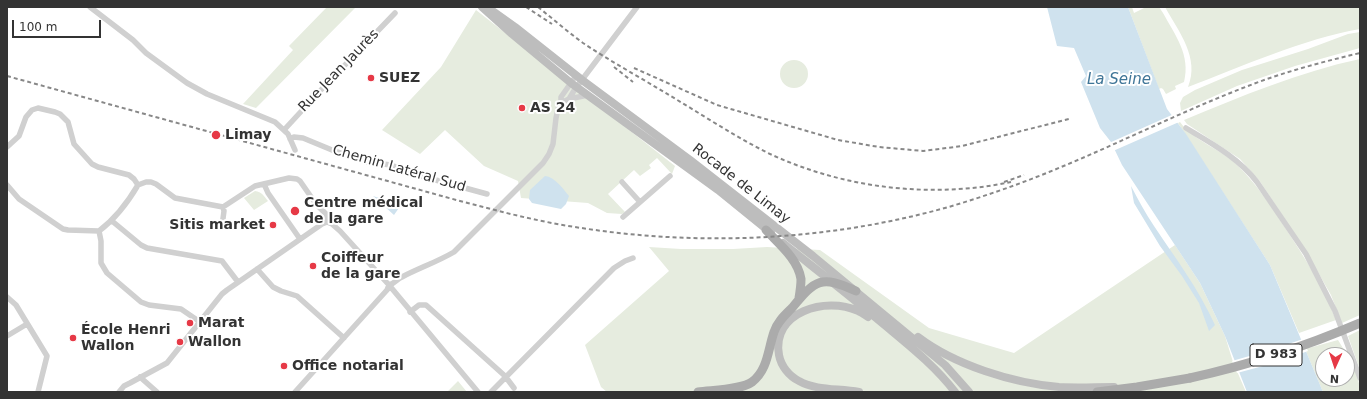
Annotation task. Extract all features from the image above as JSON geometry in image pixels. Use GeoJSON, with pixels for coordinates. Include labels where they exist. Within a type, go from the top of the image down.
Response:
{"type":"FeatureCollection","features":[{"type":"Feature","properties":{"kind":"main road","name":"Rocade de Limay"},"geometry":{"type":"LineString","coordinates":[[482,7],[512,34],[690,160],[814,256],[945,365],[969,392]]}},
{"type":"Feature","properties":{"kind":"main road","name":"Rocade de Limay"},"geometry":{"type":"LineString","coordinates":[[487,7],[515,27],[577,81],[588,95],[718,190],[905,342],[934,369],[955,392]]}},
{"type":"Feature","properties":{"kind":"main road"},"geometry":{"type":"LineString","coordinates":[[766,230],[793,260],[799,269],[801,280],[799,298]]}},
{"type":"Feature","properties":{"kind":"main road"},"geometry":{"type":"LineString","coordinates":[[698,392],[739,388],[755,379],[764,368],[774,331],[778,324],[799,298],[813,285],[830,281],[856,291]]}},
{"type":"Feature","properties":{"kind":"main road"},"geometry":{"type":"LineString","coordinates":[[859,392],[811,386],[798,380],[788,372],[782,365],[778,349],[778,342],[781,332],[787,322],[800,313],[813,308],[826,305],[840,306],[858,310],[905,342]]}},
{"type":"Feature","properties":{"kind":"main road"},"geometry":{"type":"LineString","coordinates":[[873,306],[943,353],[1006,378],[1059,387],[1137,387]]}},
{"type":"Feature","properties":{"kind":"main road","name":"D 983"},"geometry":{"type":"LineString","coordinates":[[1096,392],[1190,378],[1231,369],[1272,357],[1360,323]]}},
{"type":"Feature","properties":{"kind":"street"},"geometry":{"type":"LineString","coordinates":[[90,7],[133,40],[146,53],[187,83],[207,94],[270,119],[284,130],[295,150]]}},
{"type":"Feature","properties":{"kind":"street"},"geometry":{"type":"LineString","coordinates":[[388,285],[392,284],[401,277],[441,260],[454,252],[543,163],[553,144],[556,118],[561,103],[561,97],[577,81],[637,7]]}},
{"type":"Feature","properties":{"kind":"street","name":"Rue Jean Jaurès"},"geometry":{"type":"LineString","coordinates":[[284,130],[395,13]]}},
{"type":"Feature","properties":{"kind":"street"},"geometry":{"type":"LineString","coordinates":[[569,99],[577,81]]}},
{"type":"Feature","properties":{"kind":"street"},"geometry":{"type":"LineString","coordinates":[[561,103],[569,99],[588,95]]}},
{"type":"Feature","properties":{"kind":"street"},"geometry":{"type":"LineString","coordinates":[[7,147],[19,136],[26,117],[32,110],[38,108],[55,112],[60,114],[68,122],[74,144],[92,164],[129,175],[138,185]]}},
{"type":"Feature","properties":{"kind":"street"},"geometry":{"type":"LineString","coordinates":[[1186,128],[1228,155],[1249,172],[1257,182],[1306,254],[1335,311],[1360,378]]}},
{"type":"Feature","properties":{"kind":"street","name":"Chemin Latéral Sud"},"geometry":{"type":"LineString","coordinates":[[290,139],[294,137],[303,138],[367,162],[391,165],[421,176],[486,194]]}},
{"type":"Feature","properties":{"kind":"street"},"geometry":{"type":"LineString","coordinates":[[623,217],[670,176]]}},
{"type":"Feature","properties":{"kind":"street"},"geometry":{"type":"LineString","coordinates":[[7,186],[19,199],[63,229],[99,231],[112,221],[138,185],[146,182],[156,184],[176,198],[223,207],[255,186],[294,178],[300,181],[316,204],[326,214],[328,219],[327,222]]}},
{"type":"Feature","properties":{"kind":"street"},"geometry":{"type":"LineString","coordinates":[[622,182],[640,202]]}},
{"type":"Feature","properties":{"kind":"street"},"geometry":{"type":"LineString","coordinates":[[264,184],[276,206],[300,239]]}},
{"type":"Feature","properties":{"kind":"street"},"geometry":{"type":"LineString","coordinates":[[222,226],[224,211],[223,207]]}},
{"type":"Feature","properties":{"kind":"street"},"geometry":{"type":"LineString","coordinates":[[112,221],[144,247],[222,261],[238,282]]}},
{"type":"Feature","properties":{"kind":"street"},"geometry":{"type":"LineString","coordinates":[[119,392],[124,386],[167,363],[222,294],[300,239],[327,222],[332,224],[340,231],[388,285],[478,392]]}},
{"type":"Feature","properties":{"kind":"street"},"geometry":{"type":"LineString","coordinates":[[99,231],[101,241],[101,263],[107,273],[141,302],[149,305],[181,309],[200,322]]}},
{"type":"Feature","properties":{"kind":"street"},"geometry":{"type":"LineString","coordinates":[[491,392],[505,376],[614,268],[633,258]]}},
{"type":"Feature","properties":{"kind":"street"},"geometry":{"type":"LineString","coordinates":[[257,269],[273,287],[281,292],[297,296],[344,338]]}},
{"type":"Feature","properties":{"kind":"street"},"geometry":{"type":"LineString","coordinates":[[295,392],[387,290],[388,285]]}},
{"type":"Feature","properties":{"kind":"street"},"geometry":{"type":"LineString","coordinates":[[7,297],[16,305],[46,356],[38,392]]}},
{"type":"Feature","properties":{"kind":"street"},"geometry":{"type":"LineString","coordinates":[[410,312],[419,305],[426,305],[505,376],[514,388]]}},
{"type":"Feature","properties":{"kind":"street"},"geometry":{"type":"LineString","coordinates":[[7,336],[27,324]]}},
{"type":"Feature","properties":{"kind":"street"},"geometry":{"type":"LineString","coordinates":[[140,377],[158,392]]}},
{"type":"Feature","properties":{"kind":"shaded area"},"geometry":{"type":"Polygon","coordinates":[[[327,7],[356,7],[256,108],[243,104],[293,50],[289,46],[327,7]]]}},
{"type":"Feature","properties":{"kind":"shaded area"},"geometry":{"type":"Polygon","coordinates":[[[1128,7],[1132,7],[1134,13],[1146,7],[1159,7],[1163,13],[1177,37],[1184,54],[1186,72],[1184,82],[1175,86],[1176,89],[1166,94],[1163,89],[1159,89],[1128,7]]]}},
{"type":"Feature","properties":{"kind":"shaded area"},"geometry":{"type":"Polygon","coordinates":[[[1165,7],[1360,7],[1360,29],[1317,39],[1295,46],[1188,87],[1191,76],[1190,56],[1182,36],[1165,7]]]}},
{"type":"Feature","properties":{"kind":"shaded area"},"geometry":{"type":"Polygon","coordinates":[[[476,10],[675,166],[672,174],[657,158],[649,165],[651,168],[640,176],[634,170],[608,194],[625,212],[622,214],[607,213],[588,203],[521,198],[518,181],[484,166],[445,130],[420,154],[382,130],[441,67],[476,10]]]}},
{"type":"Feature","properties":{"kind":"shaded area"},"geometry":{"type":"Polygon","coordinates":[[[1360,32],[1360,48],[1295,66],[1237,86],[1181,111],[1180,103],[1183,97],[1195,90],[1242,70],[1308,49],[1348,34],[1360,32]]]}},
{"type":"Feature","properties":{"kind":"shaded area"},"geometry":{"type":"Polygon","coordinates":[[[1360,59],[1360,315],[1342,323],[1331,295],[1304,248],[1259,180],[1240,159],[1187,124],[1184,120],[1293,78],[1337,64],[1360,59]]]}},
{"type":"Feature","properties":{"kind":"shaded area"},"geometry":{"type":"Polygon","coordinates":[[[794,60],[804,64],[808,74],[804,84],[794,88],[784,84],[780,74],[784,64],[794,60]]]}},
{"type":"Feature","properties":{"kind":"shaded area"},"geometry":{"type":"Polygon","coordinates":[[[1180,122],[1192,134],[1229,158],[1257,187],[1307,262],[1336,320],[1299,333],[1270,265],[1178,123],[1180,122]]]}},
{"type":"Feature","properties":{"kind":"shaded area"},"geometry":{"type":"Polygon","coordinates":[[[255,191],[261,193],[268,201],[254,210],[244,198],[255,191]]]}},
{"type":"Feature","properties":{"kind":"shaded area"},"geometry":{"type":"Polygon","coordinates":[[[1175,245],[1200,283],[1225,336],[1233,362],[1246,392],[607,392],[601,387],[585,345],[669,271],[649,247],[681,249],[733,249],[767,247],[820,250],[929,328],[1014,353],[1175,245]]]}},
{"type":"Feature","properties":{"kind":"shaded area"},"geometry":{"type":"Polygon","coordinates":[[[1360,330],[1360,370],[1355,356],[1355,347],[1352,347],[1348,336],[1360,330]]]}},
{"type":"Feature","properties":{"kind":"shaded area"},"geometry":{"type":"Polygon","coordinates":[[[1338,340],[1342,347],[1315,347],[1315,373],[1305,349],[1338,340]]]}},
{"type":"Feature","properties":{"kind":"shaded area"},"geometry":{"type":"Polygon","coordinates":[[[1355,372],[1358,378],[1360,392],[1323,392],[1321,387],[1355,387],[1355,372]]]}},
{"type":"Feature","properties":{"kind":"shaded area"},"geometry":{"type":"Polygon","coordinates":[[[458,381],[467,392],[447,392],[458,381]]]}},
{"type":"Feature","properties":{"kind":"water","name":"La Seine"},"geometry":{"type":"Polygon","coordinates":[[[1047,7],[1128,7],[1167,109],[1186,134],[1270,265],[1315,373],[1315,387],[1321,387],[1323,392],[1247,392],[1225,336],[1200,283],[1122,165],[1111,142],[1100,128],[1081,82],[1086,76],[1074,48],[1057,46],[1047,7]]]}},
{"type":"Feature","properties":{"kind":"water"},"geometry":{"type":"Polygon","coordinates":[[[545,176],[555,181],[569,196],[566,204],[561,209],[532,203],[529,199],[530,190],[545,176]]]}},
{"type":"Feature","properties":{"kind":"water"},"geometry":{"type":"Polygon","coordinates":[[[1131,186],[1148,216],[1208,311],[1215,325],[1209,331],[1199,303],[1182,276],[1160,246],[1134,203],[1131,186]]]}},
{"type":"Feature","properties":{"kind":"water"},"geometry":{"type":"Polygon","coordinates":[[[373,196],[401,205],[394,215],[373,196]]]}},
{"type":"Feature","properties":{"kind":"pier"},"geometry":{"type":"Polygon","coordinates":[[[1174,114],[1179,122],[1113,151],[1109,143],[1174,114]]]}},
{"type":"Feature","properties":{"kind":"pier"},"geometry":{"type":"Polygon","coordinates":[[[1303,339],[1308,351],[1278,362],[1237,373],[1232,361],[1274,349],[1303,339]]]}},
{"type":"Feature","properties":{"kind":"railway"},"geometry":{"type":"LineString","coordinates":[[526,7],[552,24]]}},
{"type":"Feature","properties":{"kind":"railway"},"geometry":{"type":"LineString","coordinates":[[538,7],[583,43],[604,56],[743,139],[768,153],[796,165],[826,175],[856,182],[918,190],[949,190],[1011,182]]}},
{"type":"Feature","properties":{"kind":"railway"},"geometry":{"type":"LineString","coordinates":[[7,76],[517,216],[560,225],[622,233],[669,237],[717,238],[764,237],[859,227],[906,218],[952,206],[1049,172],[1248,86],[1275,76],[1360,53]]}},
{"type":"Feature","properties":{"kind":"railway"},"geometry":{"type":"LineString","coordinates":[[614,67],[633,82]]}},
{"type":"Feature","properties":{"kind":"railway"},"geometry":{"type":"LineString","coordinates":[[634,68],[717,105],[838,140],[879,147],[923,151],[962,146],[1069,119]]}},
{"type":"Feature","properties":{"kind":"railway"},"geometry":{"type":"LineString","coordinates":[[1004,182],[1024,175]]}},
{"type":"Feature","properties":{"kind":"place","name":"SUEZ"},"geometry":{"type":"Point","coordinates":[371,78]}},
{"type":"Feature","properties":{"kind":"place","name":"AS 24"},"geometry":{"type":"Point","coordinates":[522,108]}},
{"type":"Feature","properties":{"kind":"place","name":"Limay"},"geometry":{"type":"Point","coordinates":[216,135]}},
{"type":"Feature","properties":{"kind":"place","name":"Centre médical de la gare"},"geometry":{"type":"Point","coordinates":[295,211]}},
{"type":"Feature","properties":{"kind":"place","name":"Sitis market"},"geometry":{"type":"Point","coordinates":[273,225]}},
{"type":"Feature","properties":{"kind":"place","name":"Coiffeur de la gare"},"geometry":{"type":"Point","coordinates":[313,266]}},
{"type":"Feature","properties":{"kind":"place","name":"Marat"},"geometry":{"type":"Point","coordinates":[190,323]}},
{"type":"Feature","properties":{"kind":"place","name":"École Henri Wallon"},"geometry":{"type":"Point","coordinates":[73,338]}},
{"type":"Feature","properties":{"kind":"place","name":"Wallon"},"geometry":{"type":"Point","coordinates":[180,342]}},
{"type":"Feature","properties":{"kind":"place","name":"Office notarial"},"geometry":{"type":"Point","coordinates":[284,366]}}]}
